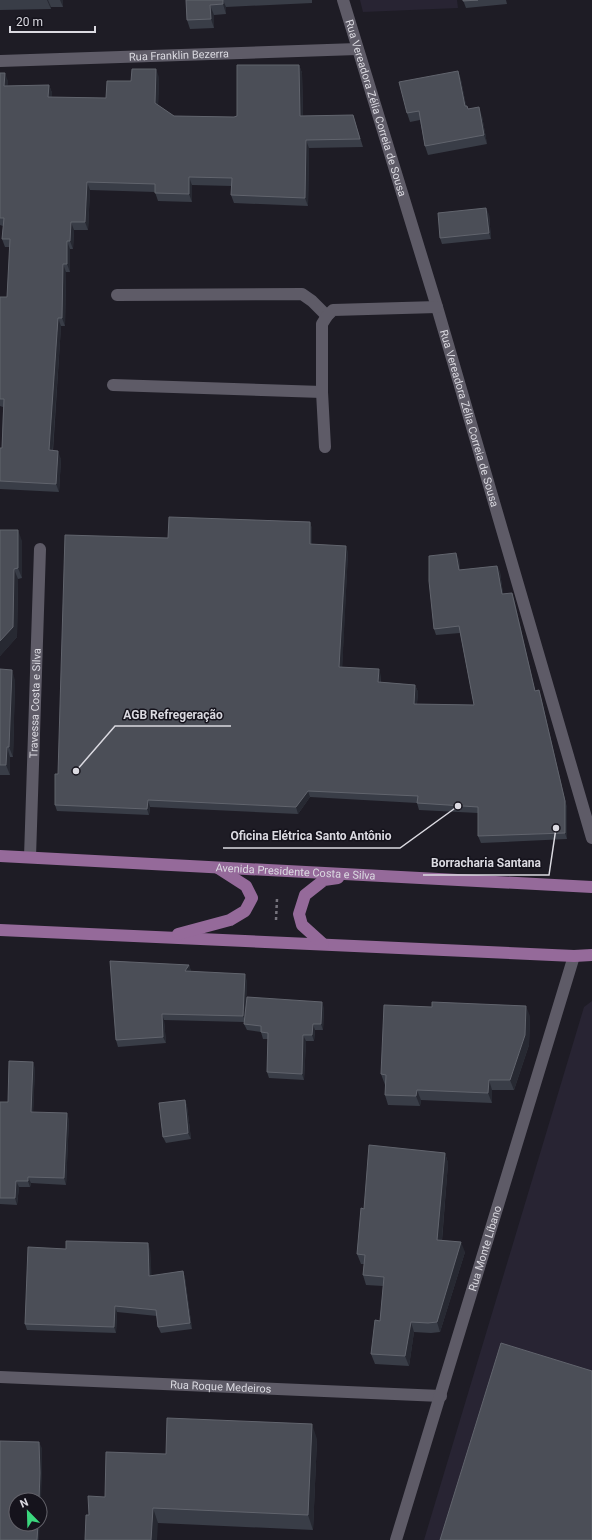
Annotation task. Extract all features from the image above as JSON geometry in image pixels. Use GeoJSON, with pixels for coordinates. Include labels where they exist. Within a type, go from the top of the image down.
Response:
{"type":"FeatureCollection","features":[{"type":"Feature","properties":{"kind":"main road","name":"Avenida Presidente Costa e Silva"},"geometry":{"type":"LineString","coordinates":[[0,856],[216,866],[592,887]]}},
{"type":"Feature","properties":{"kind":"main road"},"geometry":{"type":"LineString","coordinates":[[167,937],[230,920],[245,911],[252,898],[246,886],[216,866]]}},
{"type":"Feature","properties":{"kind":"main road"},"geometry":{"type":"LineString","coordinates":[[323,944],[302,925],[300,914],[304,895],[324,880],[361,874]]}},
{"type":"Feature","properties":{"kind":"main road"},"geometry":{"type":"LineString","coordinates":[[0,930],[574,956],[592,955]]}},
{"type":"Feature","properties":{"kind":"street","name":"Rua Vereadora Zélia Correia de Sousa"},"geometry":{"type":"LineString","coordinates":[[343,0],[437,307],[592,838]]}},
{"type":"Feature","properties":{"kind":"street","name":"Rua Franklin Bezerra"},"geometry":{"type":"LineString","coordinates":[[0,61],[358,49]]}},
{"type":"Feature","properties":{"kind":"street"},"geometry":{"type":"LineString","coordinates":[[117,294],[302,294],[312,301],[327,316]]}},
{"type":"Feature","properties":{"kind":"street"},"geometry":{"type":"LineString","coordinates":[[325,447],[322,392],[322,324],[327,316],[333,310],[437,307]]}},
{"type":"Feature","properties":{"kind":"street"},"geometry":{"type":"LineString","coordinates":[[113,385],[322,392]]}},
{"type":"Feature","properties":{"kind":"street","name":"Travessa Costa e Silva"},"geometry":{"type":"LineString","coordinates":[[30,857],[40,549]]}},
{"type":"Feature","properties":{"kind":"street","name":"Rua Monte Líbano"},"geometry":{"type":"LineString","coordinates":[[396,1540],[442,1396],[574,956]]}},
{"type":"Feature","properties":{"kind":"street","name":"Rua Roque Medeiros"},"geometry":{"type":"LineString","coordinates":[[0,1377],[442,1396]]}},
{"type":"Feature","properties":{"kind":"path"},"geometry":{"type":"LineString","coordinates":[[276,920],[277,899]]}},
{"type":"Feature","properties":{"kind":"shaded area"},"geometry":{"type":"Polygon","coordinates":[[[360,0],[457,0],[458,8],[363,12],[360,0]]]}},
{"type":"Feature","properties":{"kind":"shaded area"},"geometry":{"type":"Polygon","coordinates":[[[592,1001],[592,1540],[424,1540],[584,1007],[592,1001]]]}},
{"type":"Feature","properties":{"kind":"building"},"geometry":{"type":"Polygon","coordinates":[[[186,0],[223,0],[223,4],[210,5],[211,19],[187,20],[186,0]]]}},
{"type":"Feature","properties":{"kind":"building"},"geometry":{"type":"Polygon","coordinates":[[[237,65],[299,65],[300,116],[353,115],[360,139],[306,140],[305,198],[231,195],[232,178],[189,177],[189,194],[155,193],[155,184],[87,182],[85,222],[71,222],[70,241],[67,241],[67,264],[63,264],[62,318],[58,318],[49,450],[58,451],[56,484],[0,481],[0,448],[2,448],[4,399],[0,399],[0,297],[7,297],[10,239],[2,239],[4,218],[0,218],[0,73],[5,73],[4,86],[49,85],[48,97],[106,98],[107,81],[131,81],[132,69],[156,69],[155,103],[174,116],[234,117],[237,116],[237,65]]]}},
{"type":"Feature","properties":{"kind":"building"},"geometry":{"type":"Polygon","coordinates":[[[458,71],[465,106],[467,106],[468,109],[479,107],[484,135],[425,146],[419,111],[407,113],[399,82],[458,71]]]}},
{"type":"Feature","properties":{"kind":"building"},"geometry":{"type":"Polygon","coordinates":[[[486,208],[489,233],[440,238],[438,213],[486,208]]]}},
{"type":"Feature","properties":{"kind":"building"},"geometry":{"type":"Polygon","coordinates":[[[169,517],[310,522],[310,544],[346,546],[339,667],[379,669],[378,682],[415,685],[414,704],[474,705],[459,626],[434,629],[429,581],[429,556],[456,553],[459,570],[497,566],[502,594],[512,593],[535,691],[539,690],[565,801],[565,833],[478,836],[478,807],[417,803],[418,796],[308,791],[296,807],[148,800],[147,809],[55,805],[55,774],[58,774],[65,535],[168,538],[169,517]]]}},
{"type":"Feature","properties":{"kind":"building"},"geometry":{"type":"Polygon","coordinates":[[[0,530],[18,530],[18,568],[14,569],[13,627],[0,641],[0,530]]]}},
{"type":"Feature","properties":{"kind":"building"},"geometry":{"type":"Polygon","coordinates":[[[0,669],[12,670],[9,747],[7,747],[6,765],[0,765],[0,669]]]}},
{"type":"Feature","properties":{"kind":"building"},"geometry":{"type":"Polygon","coordinates":[[[110,961],[189,965],[185,971],[245,974],[243,1016],[162,1014],[163,1037],[116,1040],[110,961]]]}},
{"type":"Feature","properties":{"kind":"building"},"geometry":{"type":"Polygon","coordinates":[[[247,997],[322,1002],[321,1024],[313,1024],[312,1035],[303,1035],[302,1074],[267,1072],[268,1033],[261,1032],[261,1026],[244,1024],[247,997]]]}},
{"type":"Feature","properties":{"kind":"building"},"geometry":{"type":"Polygon","coordinates":[[[432,1002],[526,1006],[525,1035],[510,1080],[489,1080],[488,1093],[417,1090],[416,1096],[385,1095],[386,1075],[381,1074],[384,1005],[432,1007],[432,1002]]]}},
{"type":"Feature","properties":{"kind":"building"},"geometry":{"type":"Polygon","coordinates":[[[9,1061],[33,1062],[31,1112],[67,1113],[64,1178],[28,1177],[28,1181],[16,1181],[15,1198],[0,1198],[0,1102],[8,1102],[9,1061]]]}},
{"type":"Feature","properties":{"kind":"building"},"geometry":{"type":"Polygon","coordinates":[[[185,1100],[188,1133],[163,1137],[159,1103],[185,1100]]]}},
{"type":"Feature","properties":{"kind":"building"},"geometry":{"type":"Polygon","coordinates":[[[369,1145],[445,1153],[437,1240],[461,1242],[437,1322],[411,1322],[405,1356],[371,1354],[375,1320],[380,1321],[384,1277],[363,1275],[365,1255],[357,1254],[361,1208],[364,1209],[369,1145]]]}},
{"type":"Feature","properties":{"kind":"building"},"geometry":{"type":"Polygon","coordinates":[[[66,1241],[148,1243],[149,1276],[183,1271],[190,1323],[158,1327],[156,1310],[115,1306],[114,1327],[25,1324],[28,1247],[66,1249],[66,1241]]]}},
{"type":"Feature","properties":{"kind":"building"},"geometry":{"type":"Polygon","coordinates":[[[501,1343],[592,1371],[592,1540],[440,1540],[501,1343]]]}},
{"type":"Feature","properties":{"kind":"building"},"geometry":{"type":"Polygon","coordinates":[[[167,1418],[312,1424],[308,1515],[153,1508],[151,1540],[85,1540],[86,1515],[89,1515],[88,1496],[105,1497],[106,1452],[166,1454],[167,1418]]]}},
{"type":"Feature","properties":{"kind":"building"},"geometry":{"type":"Polygon","coordinates":[[[0,1441],[39,1442],[39,1492],[8,1492],[8,1532],[38,1532],[37,1540],[0,1540],[0,1441]]]}},
{"type":"Feature","properties":{"kind":"place","name":"AGB Refregeração"},"geometry":{"type":"Point","coordinates":[76,771]}},
{"type":"Feature","properties":{"kind":"place","name":"Oficina Elétrica Santo Antônio"},"geometry":{"type":"Point","coordinates":[458,806]}},
{"type":"Feature","properties":{"kind":"place","name":"Borracharia Santana"},"geometry":{"type":"Point","coordinates":[556,828]}}]}
